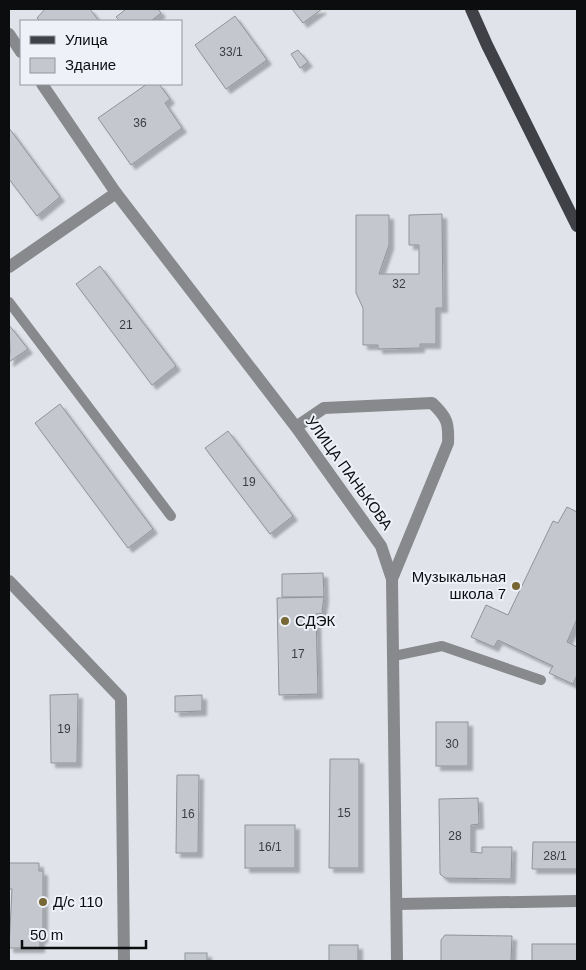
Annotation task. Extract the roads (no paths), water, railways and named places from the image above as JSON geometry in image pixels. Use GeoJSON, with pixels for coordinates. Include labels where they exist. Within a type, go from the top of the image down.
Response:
{"type":"FeatureCollection","features":[{"type":"Feature","properties":{"kind":"main road"},"geometry":{"type":"LineString","coordinates":[[471,9],[577,226]]}},
{"type":"Feature","properties":{"kind":"street"},"geometry":{"type":"LineString","coordinates":[[9,34],[20,50]]}},
{"type":"Feature","properties":{"kind":"street","name":"УЛИЦА ПАНЬКОВА"},"geometry":{"type":"LineString","coordinates":[[43,85],[116,194],[296,427],[381,546],[392,579],[398,961]]}},
{"type":"Feature","properties":{"kind":"street"},"geometry":{"type":"LineString","coordinates":[[9,267],[116,194]]}},
{"type":"Feature","properties":{"kind":"street"},"geometry":{"type":"LineString","coordinates":[[296,427],[324,408],[432,403],[443,414],[449,427],[448,444],[392,579]]}},
{"type":"Feature","properties":{"kind":"street"},"geometry":{"type":"LineString","coordinates":[[9,581],[121,698],[124,961]]}},
{"type":"Feature","properties":{"kind":"street"},"geometry":{"type":"LineString","coordinates":[[398,904],[577,901]]}},
{"type":"Feature","properties":{"kind":"lane"},"geometry":{"type":"LineString","coordinates":[[9,302],[171,516]]}},
{"type":"Feature","properties":{"kind":"lane"},"geometry":{"type":"LineString","coordinates":[[394,656],[442,646],[541,680]]}},
{"type":"Feature","properties":{"kind":"place","name":"Музыкальная школа 7"},"geometry":{"type":"Point","coordinates":[516,586]}},
{"type":"Feature","properties":{"kind":"place","name":"СДЭК"},"geometry":{"type":"Point","coordinates":[285,621]}},
{"type":"Feature","properties":{"kind":"place","name":"Д/с 110"},"geometry":{"type":"Point","coordinates":[43,902]}}]}
